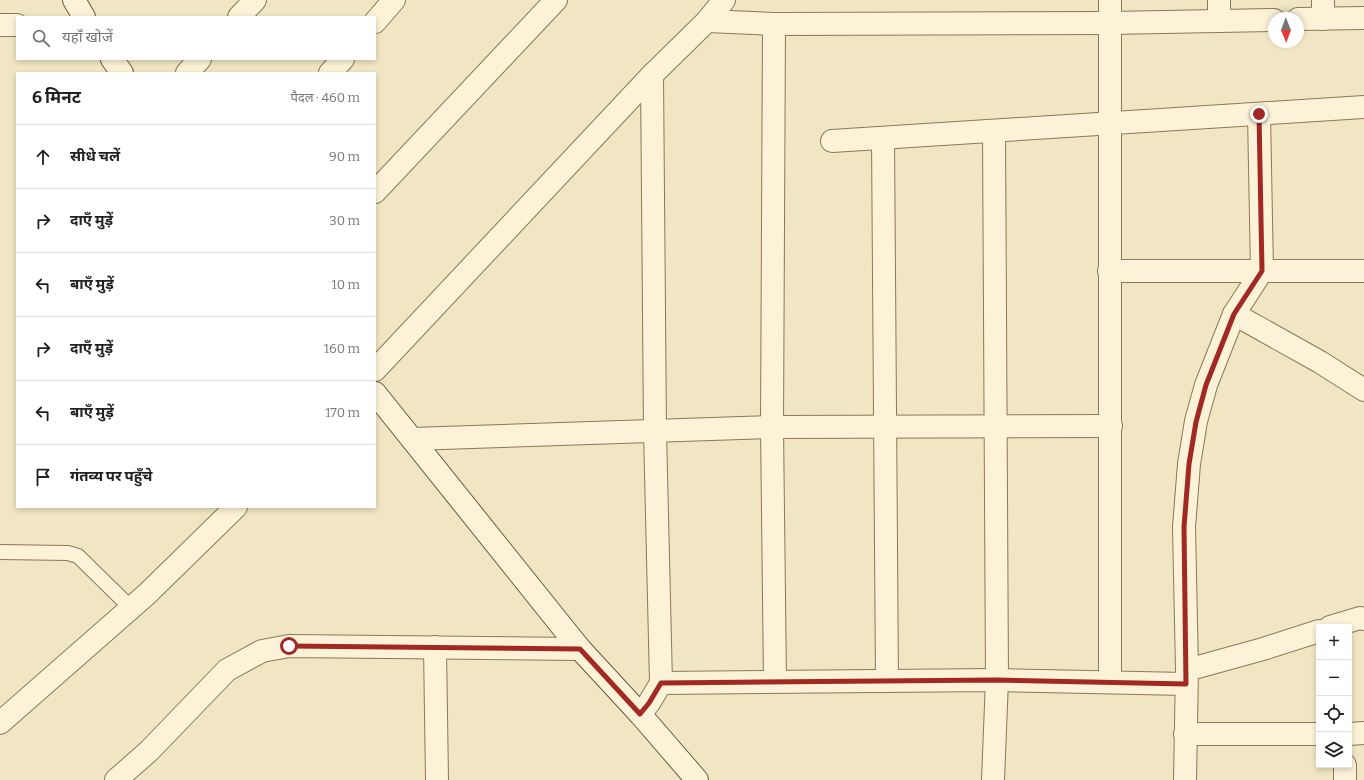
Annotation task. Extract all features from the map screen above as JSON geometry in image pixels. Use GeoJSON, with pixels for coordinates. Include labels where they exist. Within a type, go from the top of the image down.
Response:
{"type":"FeatureCollection","features":[{"type":"Feature","properties":{"kind":"street"},"geometry":{"type":"LineString","coordinates":[[74,0],[83,16]]}},
{"type":"Feature","properties":{"kind":"street"},"geometry":{"type":"LineString","coordinates":[[240,16],[255,0]]}},
{"type":"Feature","properties":{"kind":"street"},"geometry":{"type":"LineString","coordinates":[[376,21],[394,0]]}},
{"type":"Feature","properties":{"kind":"street"},"geometry":{"type":"LineString","coordinates":[[376,191],[556,0]]}},
{"type":"Feature","properties":{"kind":"street"},"geometry":{"type":"LineString","coordinates":[[376,369],[652,75],[707,21],[724,0]]}},
{"type":"Feature","properties":{"kind":"street"},"geometry":{"type":"LineString","coordinates":[[1110,0],[1110,681]]}},
{"type":"Feature","properties":{"kind":"street"},"geometry":{"type":"LineString","coordinates":[[1304,17],[1323,9],[1364,18]]}},
{"type":"Feature","properties":{"kind":"street"},"geometry":{"type":"LineString","coordinates":[[707,21],[774,24],[1110,23],[1219,11],[1268,19]]}},
{"type":"Feature","properties":{"kind":"street"},"geometry":{"type":"LineString","coordinates":[[0,24],[16,25]]}},
{"type":"Feature","properties":{"kind":"street"},"geometry":{"type":"LineString","coordinates":[[774,24],[772,427],[775,681]]}},
{"type":"Feature","properties":{"kind":"street"},"geometry":{"type":"LineString","coordinates":[[113,60],[121,72]]}},
{"type":"Feature","properties":{"kind":"street"},"geometry":{"type":"LineString","coordinates":[[188,72],[199,60]]}},
{"type":"Feature","properties":{"kind":"street"},"geometry":{"type":"LineString","coordinates":[[331,72],[341,60]]}},
{"type":"Feature","properties":{"kind":"street"},"geometry":{"type":"LineString","coordinates":[[640,714],[649,703],[661,683],[655,431],[652,75]]}},
{"type":"Feature","properties":{"kind":"street"},"geometry":{"type":"LineString","coordinates":[[832,141],[1364,107]]}},
{"type":"Feature","properties":{"kind":"street"},"geometry":{"type":"LineString","coordinates":[[1185,780],[1186,677],[1184,527],[1189,464],[1196,422],[1206,385],[1234,314],[1262,271],[1259,114]]}},
{"type":"Feature","properties":{"kind":"street"},"geometry":{"type":"LineString","coordinates":[[993,780],[997,680],[994,131]]}},
{"type":"Feature","properties":{"kind":"street"},"geometry":{"type":"LineString","coordinates":[[883,138],[887,681]]}},
{"type":"Feature","properties":{"kind":"street"},"geometry":{"type":"LineString","coordinates":[[1109,272],[1364,271]]}},
{"type":"Feature","properties":{"kind":"street"},"geometry":{"type":"LineString","coordinates":[[1234,314],[1320,362],[1364,390]]}},
{"type":"Feature","properties":{"kind":"street"},"geometry":{"type":"LineString","coordinates":[[376,394],[580,649],[640,714],[697,780]]}},
{"type":"Feature","properties":{"kind":"street"},"geometry":{"type":"LineString","coordinates":[[412,439],[772,427],[1111,426]]}},
{"type":"Feature","properties":{"kind":"street"},"geometry":{"type":"LineString","coordinates":[[0,724],[132,608],[235,508]]}},
{"type":"Feature","properties":{"kind":"street"},"geometry":{"type":"LineString","coordinates":[[1339,624],[1364,619]]}},
{"type":"Feature","properties":{"kind":"street"},"geometry":{"type":"LineString","coordinates":[[661,683],[997,680],[1110,681],[1186,677],[1263,649],[1316,632]]}},
{"type":"Feature","properties":{"kind":"street"},"geometry":{"type":"LineString","coordinates":[[116,780],[149,751],[227,670],[262,651],[289,646],[580,649]]}},
{"type":"Feature","properties":{"kind":"street"},"geometry":{"type":"LineString","coordinates":[[435,647],[437,780]]}},
{"type":"Feature","properties":{"kind":"street"},"geometry":{"type":"LineString","coordinates":[[1352,734],[1364,733]]}},
{"type":"Feature","properties":{"kind":"street"},"geometry":{"type":"LineString","coordinates":[[1185,734],[1316,734]]}},
{"type":"Feature","properties":{"kind":"street"},"geometry":{"type":"LineString","coordinates":[[1345,768],[1345,780]]}},
{"type":"Feature","properties":{"kind":"lane"},"geometry":{"type":"LineString","coordinates":[[0,552],[68,553],[78,556],[132,608]]}},
{"type":"Feature","properties":{"kind":"route"},"geometry":{"type":"LineString","coordinates":[[289,646],[580,649],[640,714],[649,703],[661,683],[997,680],[1110,681],[1186,684],[1184,527],[1189,464],[1196,422],[1206,385],[1234,314],[1262,271],[1259,114]]}}]}
